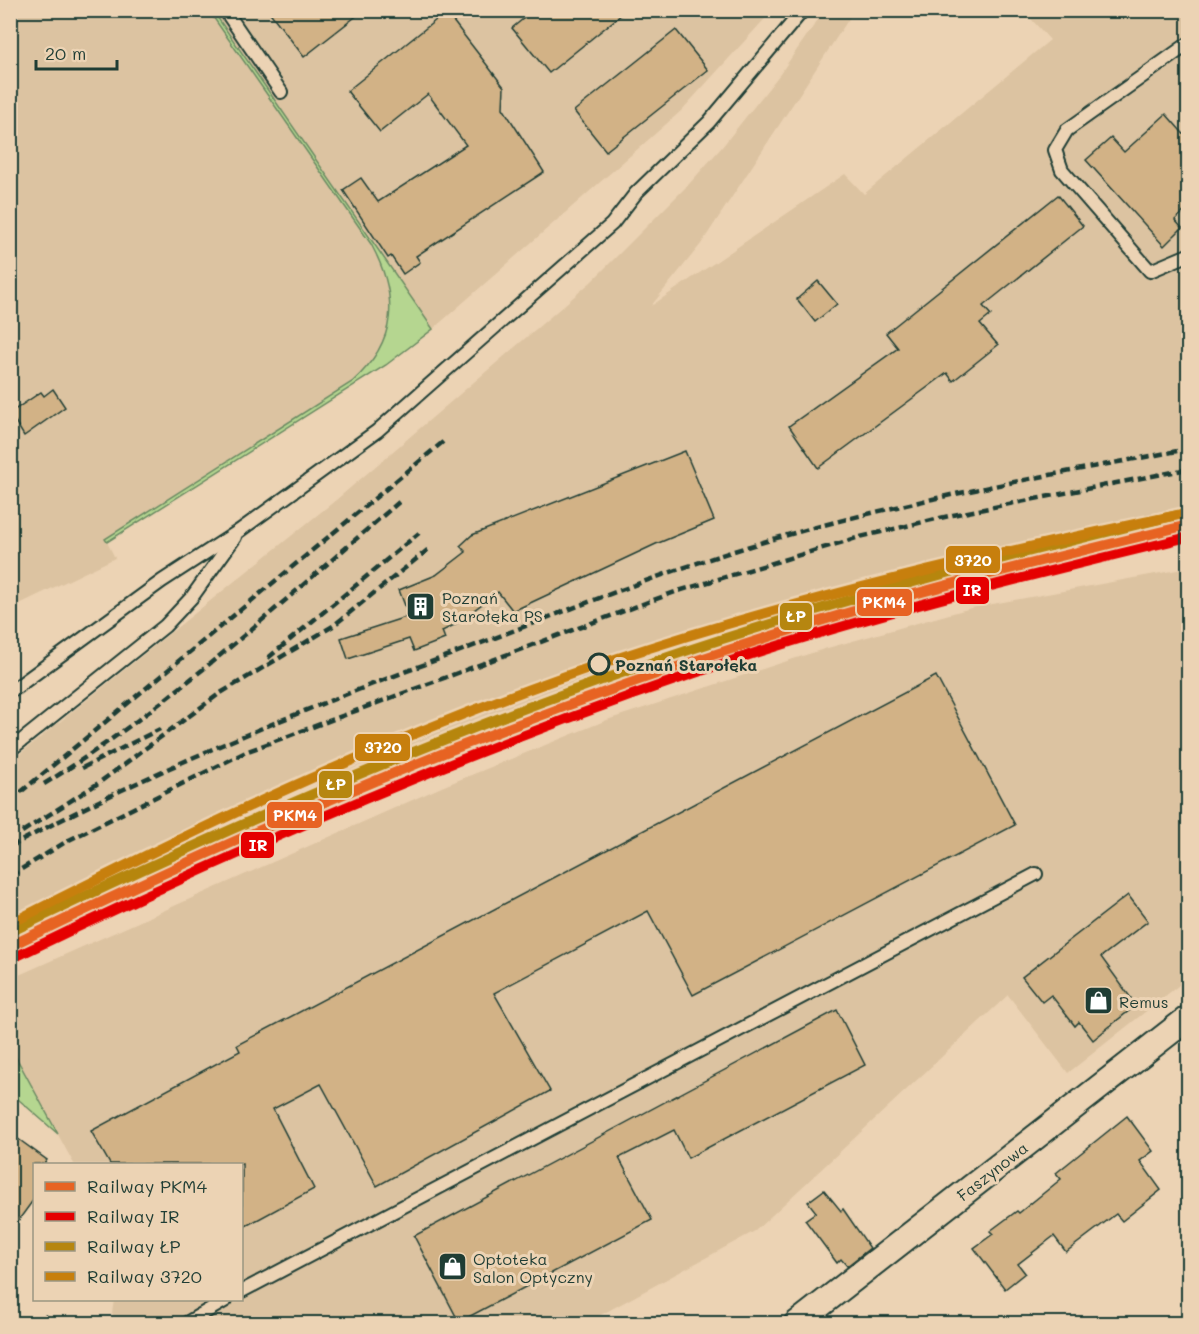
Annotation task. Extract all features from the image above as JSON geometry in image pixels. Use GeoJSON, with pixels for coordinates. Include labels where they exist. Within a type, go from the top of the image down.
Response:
{"type":"FeatureCollection","features":[{"type":"Feature","properties":{"kind":"street","name":"Faszynowa"},"geometry":{"type":"LineString","coordinates":[[796,1323],[1188,1018]]}},
{"type":"Feature","properties":{"kind":"lane"},"geometry":{"type":"LineString","coordinates":[[225,10],[281,92]]}},
{"type":"Feature","properties":{"kind":"lane"},"geometry":{"type":"LineString","coordinates":[[10,692],[162,581],[239,531],[378,431],[612,224],[636,192],[709,122],[803,10]]}},
{"type":"Feature","properties":{"kind":"lane"},"geometry":{"type":"LineString","coordinates":[[1188,44],[1066,130],[1055,150],[1062,170],[1150,271],[1188,255]]}},
{"type":"Feature","properties":{"kind":"lane"},"geometry":{"type":"LineString","coordinates":[[10,750],[165,626],[192,597],[239,531]]}},
{"type":"Feature","properties":{"kind":"lane"},"geometry":{"type":"LineString","coordinates":[[243,1290],[1036,874]]}},
{"type":"Feature","properties":{"kind":"lane"},"geometry":{"type":"LineString","coordinates":[[185,1323],[223,1301]]}},
{"type":"Feature","properties":{"kind":"path"},"geometry":{"type":"LineString","coordinates":[[10,921],[42,904]]}},
{"type":"Feature","properties":{"kind":"path"},"geometry":{"type":"LineString","coordinates":[[44,1315],[49,1323]]}},
{"type":"Feature","properties":{"kind":"shaded area"},"geometry":{"type":"Polygon","coordinates":[[[11,11],[772,11],[681,111],[433,329],[386,365],[107,542],[115,558],[11,608],[11,11]]]}},
{"type":"Feature","properties":{"kind":"shaded area"},"geometry":{"type":"Polygon","coordinates":[[[824,11],[854,11],[701,244],[651,306],[845,174],[864,194],[1050,40],[1024,11],[1188,11],[1188,541],[873,620],[617,703],[425,774],[240,851],[11,965],[11,761],[336,500],[591,282],[690,183],[722,147],[780,74],[824,11]]]}},
{"type":"Feature","properties":{"kind":"shaded area"},"geometry":{"type":"Polygon","coordinates":[[[1188,568],[1188,978],[1068,1073],[1008,995],[755,1231],[586,1323],[117,1323],[112,1313],[114,1301],[243,1301],[243,1163],[73,1163],[11,1048],[10,979],[444,786],[607,720],[824,649],[971,608],[1188,568]]]}},
{"type":"Feature","properties":{"kind":"green space"},"geometry":{"type":"Polygon","coordinates":[[[209,11],[213,11],[433,329],[386,365],[107,542],[105,539],[352,382],[367,366],[386,334],[389,300],[386,282],[371,244],[209,11]]]}},
{"type":"Feature","properties":{"kind":"green space"},"geometry":{"type":"Polygon","coordinates":[[[11,1048],[58,1134],[11,1093],[11,1048]]]}},
{"type":"Feature","properties":{"kind":"building"},"geometry":{"type":"Polygon","coordinates":[[[268,10],[364,10],[304,57],[268,10]]]}},
{"type":"Feature","properties":{"kind":"building"},"geometry":{"type":"Polygon","coordinates":[[[534,10],[627,10],[549,73],[512,28],[534,10]]]}},
{"type":"Feature","properties":{"kind":"building"},"geometry":{"type":"Polygon","coordinates":[[[446,12],[504,87],[503,108],[544,172],[416,256],[420,262],[403,274],[391,256],[388,258],[343,190],[361,178],[378,202],[466,145],[428,94],[380,132],[347,91],[446,12]]]}},
{"type":"Feature","properties":{"kind":"building"},"geometry":{"type":"Polygon","coordinates":[[[676,30],[708,70],[606,151],[574,111],[676,30]]]}},
{"type":"Feature","properties":{"kind":"building"},"geometry":{"type":"Polygon","coordinates":[[[1166,114],[1188,139],[1188,208],[1175,220],[1182,228],[1164,246],[1086,160],[1111,138],[1124,152],[1166,114]]]}},
{"type":"Feature","properties":{"kind":"building"},"geometry":{"type":"Polygon","coordinates":[[[1058,195],[1083,226],[983,306],[991,315],[980,324],[998,345],[953,381],[947,373],[818,468],[789,426],[898,348],[886,333],[1058,195]]]}},
{"type":"Feature","properties":{"kind":"building"},"geometry":{"type":"Polygon","coordinates":[[[818,281],[837,304],[815,322],[797,299],[818,281]]]}},
{"type":"Feature","properties":{"kind":"building"},"geometry":{"type":"Polygon","coordinates":[[[53,389],[65,407],[24,436],[10,413],[41,392],[44,396],[53,389]]]}},
{"type":"Feature","properties":{"kind":"building"},"geometry":{"type":"Polygon","coordinates":[[[685,451],[714,520],[656,544],[513,611],[498,592],[454,625],[442,631],[445,639],[414,651],[409,639],[348,659],[341,638],[409,616],[399,590],[436,575],[466,552],[460,546],[472,535],[685,451]]]}},
{"type":"Feature","properties":{"kind":"building"},"geometry":{"type":"Polygon","coordinates":[[[936,676],[1015,825],[693,995],[648,911],[494,993],[550,1091],[377,1186],[321,1084],[273,1109],[314,1189],[243,1227],[243,1163],[109,1163],[91,1131],[240,1051],[237,1045],[936,676]]]}},
{"type":"Feature","properties":{"kind":"building"},"geometry":{"type":"Polygon","coordinates":[[[1128,895],[1148,921],[1101,957],[1136,1005],[1093,1040],[1079,1022],[1075,1026],[1051,995],[1042,1002],[1022,977],[1128,895]]]}},
{"type":"Feature","properties":{"kind":"building"},"geometry":{"type":"Polygon","coordinates":[[[837,1010],[865,1065],[688,1158],[674,1130],[619,1158],[652,1220],[459,1322],[414,1236],[837,1010]]]}},
{"type":"Feature","properties":{"kind":"building"},"geometry":{"type":"Polygon","coordinates":[[[1127,1116],[1153,1151],[1140,1161],[1161,1190],[1122,1221],[1116,1214],[1066,1252],[1054,1236],[1018,1264],[1025,1273],[1005,1289],[974,1248],[993,1234],[990,1231],[1017,1211],[1019,1213],[1061,1179],[1056,1173],[1127,1116]]]}},
{"type":"Feature","properties":{"kind":"building"},"geometry":{"type":"Polygon","coordinates":[[[10,1133],[47,1160],[45,1163],[33,1163],[33,1200],[10,1232],[10,1133]]]}},
{"type":"Feature","properties":{"kind":"building"},"geometry":{"type":"Polygon","coordinates":[[[824,1190],[841,1211],[843,1209],[870,1248],[847,1266],[841,1259],[837,1263],[805,1220],[816,1212],[808,1202],[824,1190]]]}},
{"type":"Feature","properties":{"kind":"railway"},"geometry":{"type":"LineString","coordinates":[[10,801],[444,441]]}},
{"type":"Feature","properties":{"kind":"railway"},"geometry":{"type":"LineString","coordinates":[[10,847],[171,767],[280,721],[391,677],[681,569],[760,543],[866,514],[973,490],[1188,449]]}},
{"type":"Feature","properties":{"kind":"railway"},"geometry":{"type":"LineString","coordinates":[[10,876],[69,840],[248,751],[675,592],[860,537],[953,515],[1188,469]]}},
{"type":"Feature","properties":{"kind":"railway"},"geometry":{"type":"LineString","coordinates":[[44,784],[91,753],[182,686],[399,502]]}},
{"type":"Feature","properties":{"kind":"railway"},"geometry":{"type":"LineString","coordinates":[[268,658],[419,533]]}},
{"type":"Feature","properties":{"kind":"railway"},"geometry":{"type":"LineString","coordinates":[[22,832],[100,782],[219,694],[333,626],[430,548]]}},
{"type":"Feature","properties":{"kind":"railway"},"geometry":{"type":"LineString","coordinates":[[82,768],[160,729]]}},
{"type":"Feature","properties":{"kind":"rail line","name":"ŁP"},"geometry":{"type":"LineString","coordinates":[[10,932],[284,806],[470,729],[658,660],[861,597],[1023,553],[1185,513]]}},
{"type":"Feature","properties":{"kind":"rail line","name":"3720"},"geometry":{"type":"LineString","coordinates":[[21,918],[164,846],[310,779],[458,716],[609,661],[752,617],[896,578],[1188,513]]}},
{"type":"Feature","properties":{"kind":"rail line","name":"PKM4"},"geometry":{"type":"LineString","coordinates":[[10,946],[285,819],[566,706],[756,641],[863,608],[1188,525]]}},
{"type":"Feature","properties":{"kind":"rail line","name":"IR"},"geometry":{"type":"LineString","coordinates":[[15,957],[289,831],[568,718],[758,652],[865,620],[1188,537]]}},
{"type":"Feature","properties":{"kind":"place","name":"Poznań Starołęka PS"},"geometry":{"type":"Point","coordinates":[421,606]}},
{"type":"Feature","properties":{"kind":"place","name":"Poznań Starołęka"},"geometry":{"type":"Point","coordinates":[599,664]}},
{"type":"Feature","properties":{"kind":"place","name":"Remus"},"geometry":{"type":"Point","coordinates":[1098,1001]}},
{"type":"Feature","properties":{"kind":"place","name":"Optoteka Salon Optyczny"},"geometry":{"type":"Point","coordinates":[452,1267]}}]}
